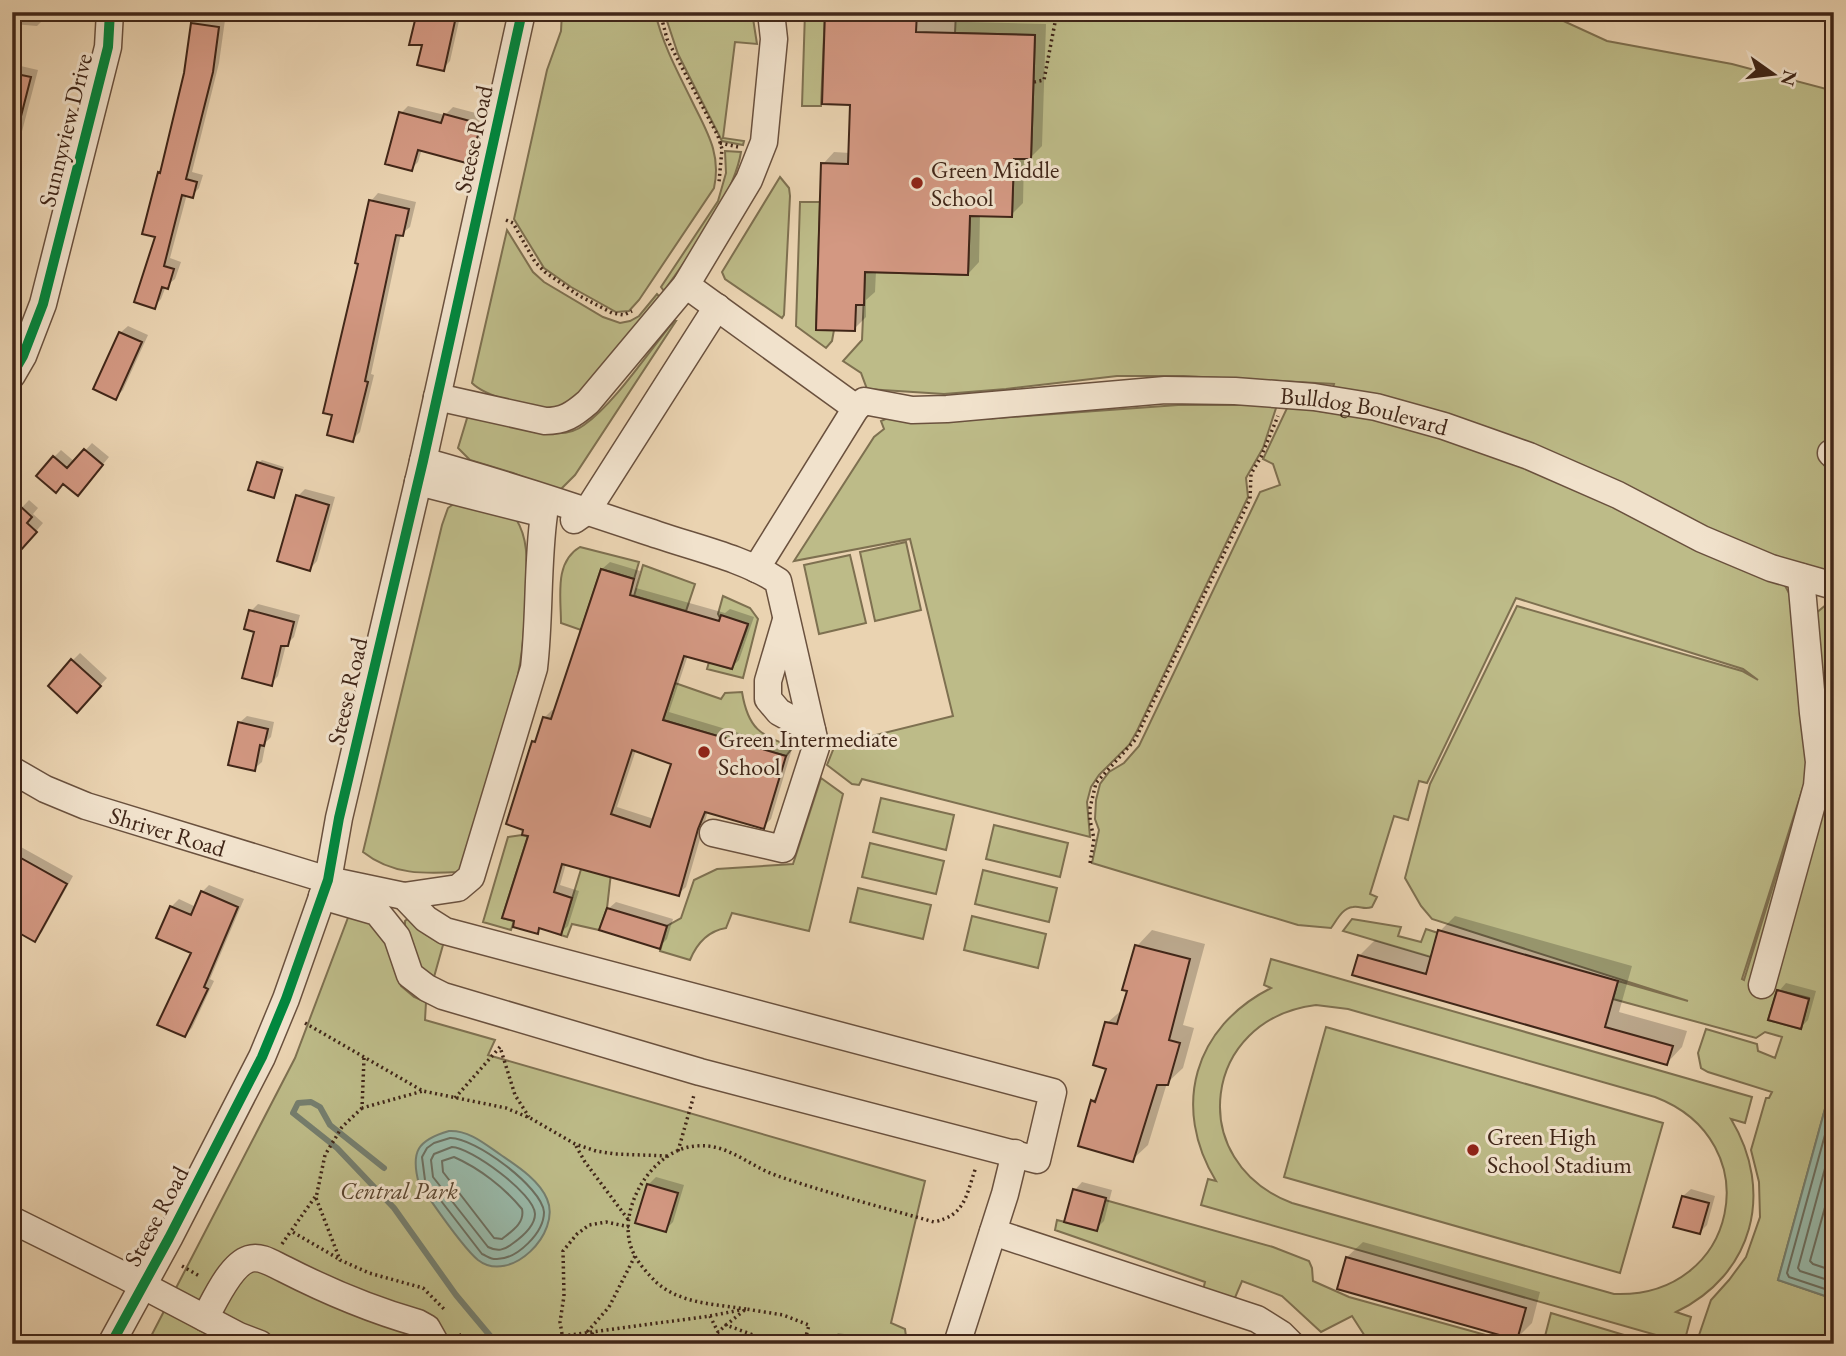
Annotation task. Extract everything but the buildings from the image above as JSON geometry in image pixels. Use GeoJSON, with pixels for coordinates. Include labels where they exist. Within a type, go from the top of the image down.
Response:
{"type":"FeatureCollection","features":[{"type":"Feature","properties":{"kind":"street","name":"Sunnyview Drive"},"geometry":{"type":"LineString","coordinates":[[12,375],[23,356],[43,304],[107,47],[110,12]]}},
{"type":"Feature","properties":{"kind":"street","name":"Steese Road"},"geometry":{"type":"LineString","coordinates":[[111,1344],[261,1057],[286,999],[325,888],[421,472],[522,12]]}},
{"type":"Feature","properties":{"kind":"street"},"geometry":{"type":"LineString","coordinates":[[437,397],[545,421],[561,421],[574,415],[588,402],[686,285],[749,180],[764,142],[774,39],[771,12]]}},
{"type":"Feature","properties":{"kind":"street"},"geometry":{"type":"LineString","coordinates":[[686,285],[860,404],[757,569]]}},
{"type":"Feature","properties":{"kind":"street"},"geometry":{"type":"LineString","coordinates":[[421,472],[546,506],[572,521],[717,307]]}},
{"type":"Feature","properties":{"kind":"street","name":"Bulldog Boulevard"},"geometry":{"type":"LineString","coordinates":[[860,404],[912,410],[947,409],[1165,390],[1314,397],[1376,407],[1444,426],[1517,451],[1618,495],[1702,540],[1771,568],[1834,586]]}},
{"type":"Feature","properties":{"kind":"street"},"geometry":{"type":"LineString","coordinates":[[325,888],[404,896],[458,888],[471,877],[534,668],[538,639],[541,536],[546,506]]}},
{"type":"Feature","properties":{"kind":"street"},"geometry":{"type":"LineString","coordinates":[[582,509],[757,569],[778,580],[816,747],[783,849],[713,833]]}},
{"type":"Feature","properties":{"kind":"street"},"geometry":{"type":"LineString","coordinates":[[1762,985],[1817,786],[1819,762],[1801,577]]}},
{"type":"Feature","properties":{"kind":"street"},"geometry":{"type":"LineString","coordinates":[[788,615],[768,681],[768,699],[779,712],[812,730]]}},
{"type":"Feature","properties":{"kind":"street","name":"Shriver Road"},"geometry":{"type":"LineString","coordinates":[[15,777],[86,806],[325,888]]}},
{"type":"Feature","properties":{"kind":"street"},"geometry":{"type":"LineString","coordinates":[[325,888],[377,912],[397,937],[410,975],[443,996],[701,1072],[1037,1160],[1053,1092],[445,931],[426,919],[404,896]]}},
{"type":"Feature","properties":{"kind":"street"},"geometry":{"type":"LineString","coordinates":[[957,1344],[1015,1153]]}},
{"type":"Feature","properties":{"kind":"street"},"geometry":{"type":"LineString","coordinates":[[12,1220],[239,1336],[260,1344]]}},
{"type":"Feature","properties":{"kind":"street"},"geometry":{"type":"LineString","coordinates":[[993,1232],[1257,1319],[1281,1334],[1291,1344]]}},
{"type":"Feature","properties":{"kind":"street"},"geometry":{"type":"LineString","coordinates":[[205,1318],[230,1275],[247,1259],[256,1258],[355,1304],[418,1323],[427,1328],[434,1338],[447,1338]]}},
{"type":"Feature","properties":{"kind":"path"},"geometry":{"type":"LineString","coordinates":[[660,12],[667,39],[718,136],[722,149],[718,192]]}},
{"type":"Feature","properties":{"kind":"path"},"geometry":{"type":"LineString","coordinates":[[1034,82],[1044,80],[1057,12]]}},
{"type":"Feature","properties":{"kind":"path"},"geometry":{"type":"LineString","coordinates":[[506,220],[513,223],[535,262],[559,282],[612,313],[624,315],[637,308]]}},
{"type":"Feature","properties":{"kind":"path"},"geometry":{"type":"LineString","coordinates":[[1090,863],[1094,839],[1090,808],[1097,783],[1135,740],[1250,499],[1251,474],[1266,447],[1286,395]]}},
{"type":"Feature","properties":{"kind":"path"},"geometry":{"type":"LineString","coordinates":[[305,1023],[423,1091],[506,1108],[530,1118],[575,1144],[615,1154],[670,1156]]}},
{"type":"Feature","properties":{"kind":"path"},"geometry":{"type":"LineString","coordinates":[[455,1098],[500,1047],[503,1035]]}},
{"type":"Feature","properties":{"kind":"path"},"geometry":{"type":"LineString","coordinates":[[500,1047],[515,1095],[530,1118]]}},
{"type":"Feature","properties":{"kind":"path"},"geometry":{"type":"LineString","coordinates":[[362,1108],[364,1057]]}},
{"type":"Feature","properties":{"kind":"path"},"geometry":{"type":"LineString","coordinates":[[678,1151],[701,1072]]}},
{"type":"Feature","properties":{"kind":"path"},"geometry":{"type":"LineString","coordinates":[[341,1260],[324,1221],[317,1194],[325,1155],[334,1139],[362,1108],[423,1091]]}},
{"type":"Feature","properties":{"kind":"path"},"geometry":{"type":"LineString","coordinates":[[575,1144],[629,1224],[635,1256],[656,1281],[686,1299],[783,1315],[809,1325],[804,1344]]}},
{"type":"Feature","properties":{"kind":"path"},"geometry":{"type":"LineString","coordinates":[[629,1224],[639,1188],[649,1171],[678,1151],[695,1146],[718,1148],[741,1156],[772,1174],[934,1222],[946,1220],[957,1213],[984,1145]]}},
{"type":"Feature","properties":{"kind":"path"},"geometry":{"type":"LineString","coordinates":[[317,1194],[291,1231],[369,1273],[423,1288],[437,1301],[450,1320]]}},
{"type":"Feature","properties":{"kind":"path"},"geometry":{"type":"LineString","coordinates":[[562,1335],[560,1321],[564,1296],[563,1251],[589,1224],[629,1224]]}},
{"type":"Feature","properties":{"kind":"path"},"geometry":{"type":"LineString","coordinates":[[588,1331],[609,1307],[635,1256]]}},
{"type":"Feature","properties":{"kind":"path"},"geometry":{"type":"LineString","coordinates":[[503,1344],[746,1309]]}},
{"type":"Feature","properties":{"kind":"path"},"geometry":{"type":"LineString","coordinates":[[705,1344],[746,1309]]}},
{"type":"Feature","properties":{"kind":"path"},"geometry":{"type":"LineString","coordinates":[[710,1316],[718,1332]]}},
{"type":"Feature","properties":{"kind":"path"},"geometry":{"type":"LineString","coordinates":[[726,1325],[778,1344]]}},
{"type":"Feature","properties":{"kind":"path"},"geometry":{"type":"LineString","coordinates":[[588,1331],[607,1344]]}},
{"type":"Feature","properties":{"kind":"path"},"geometry":{"type":"LineString","coordinates":[[447,1338],[465,1344]]}},
{"type":"Feature","properties":{"kind":"green space"},"geometry":{"type":"Polygon","coordinates":[[[562,12],[655,12],[661,34],[714,152],[714,188],[629,311],[616,312],[571,287],[544,268],[514,219],[547,70],[561,31],[562,12]]]}},
{"type":"Feature","properties":{"kind":"green space"},"geometry":{"type":"Polygon","coordinates":[[[664,12],[752,12],[757,44],[735,42],[723,138],[744,141],[743,145],[722,141],[678,54],[664,12]]]}},
{"type":"Feature","properties":{"kind":"green space"},"geometry":{"type":"Polygon","coordinates":[[[805,12],[825,12],[821,106],[802,106],[805,12]]]}},
{"type":"Feature","properties":{"kind":"green space"},"geometry":{"type":"Polygon","coordinates":[[[956,12],[1544,12],[1607,41],[1732,64],[1834,91],[1834,1076],[1778,1280],[1834,1299],[1834,1344],[1696,1344],[1711,1300],[1746,1257],[1760,1217],[1759,1182],[1751,1150],[1766,1098],[1769,1098],[1772,1092],[1708,1072],[1701,1068],[1698,1053],[1706,1029],[1757,1044],[1758,1051],[1775,1058],[1782,1037],[1765,1032],[1756,1038],[1613,999],[1618,981],[1688,1001],[1432,919],[1405,878],[1430,784],[1517,606],[1742,671],[1758,680],[1743,669],[1516,598],[1427,783],[1419,781],[1408,820],[1394,816],[1370,894],[1377,897],[1372,907],[1353,907],[1346,910],[1331,928],[1298,925],[1092,863],[1099,830],[1095,819],[1100,784],[1109,772],[1124,763],[1139,746],[1260,492],[1280,485],[1273,464],[1263,459],[1288,406],[1326,412],[1334,384],[1184,376],[1117,376],[944,394],[867,389],[861,373],[843,361],[862,340],[865,272],[968,275],[970,216],[1012,216],[1014,159],[1031,159],[1035,35],[955,33],[956,12]],[[1784,584],[1795,604],[1820,794],[1815,614],[1833,599],[1784,584]],[[1804,784],[1742,979],[1744,980],[1804,784]],[[1777,990],[1768,1020],[1801,1029],[1809,998],[1777,990]]]}},
{"type":"Feature","properties":{"kind":"green space"},"geometry":{"type":"Polygon","coordinates":[[[725,151],[741,152],[730,187],[710,224],[664,291],[661,287],[718,201],[726,173],[725,151]]]}},
{"type":"Feature","properties":{"kind":"green space"},"geometry":{"type":"Polygon","coordinates":[[[780,177],[789,188],[790,196],[782,318],[725,279],[722,272],[780,177]]]}},
{"type":"Feature","properties":{"kind":"green space"},"geometry":{"type":"Polygon","coordinates":[[[800,202],[820,202],[816,329],[834,330],[832,341],[826,348],[796,326],[800,202]]]}},
{"type":"Feature","properties":{"kind":"green space"},"geometry":{"type":"Polygon","coordinates":[[[507,230],[533,272],[544,282],[603,317],[620,323],[630,321],[639,316],[657,294],[660,297],[570,404],[551,409],[530,406],[497,397],[472,383],[507,230]]]}},
{"type":"Feature","properties":{"kind":"green space"},"geometry":{"type":"Polygon","coordinates":[[[674,321],[575,475],[558,492],[513,473],[470,460],[458,448],[468,415],[553,433],[570,432],[581,427],[608,404],[674,321]]]}},
{"type":"Feature","properties":{"kind":"green space"},"geometry":{"type":"Polygon","coordinates":[[[1178,405],[1277,405],[1263,448],[1246,478],[1248,497],[1137,731],[1129,745],[1099,775],[1091,787],[1087,802],[1090,837],[862,779],[859,785],[852,784],[827,765],[835,745],[953,716],[910,539],[794,561],[874,437],[884,429],[881,421],[890,417],[984,419],[1178,405]]]}},
{"type":"Feature","properties":{"kind":"green space"},"geometry":{"type":"Polygon","coordinates":[[[456,502],[516,519],[520,526],[526,557],[522,648],[503,734],[459,872],[409,871],[385,865],[363,852],[442,525],[448,508],[456,502]]]}},
{"type":"Feature","properties":{"kind":"green space"},"geometry":{"type":"Polygon","coordinates":[[[906,542],[921,610],[875,621],[860,552],[906,542]]]}},
{"type":"Feature","properties":{"kind":"green space"},"geometry":{"type":"Polygon","coordinates":[[[580,547],[639,562],[634,579],[601,569],[581,630],[561,623],[560,591],[566,562],[580,547]]]}},
{"type":"Feature","properties":{"kind":"green space"},"geometry":{"type":"Polygon","coordinates":[[[850,555],[866,623],[819,634],[804,565],[850,555]]]}},
{"type":"Feature","properties":{"kind":"green space"},"geometry":{"type":"Polygon","coordinates":[[[643,565],[695,584],[686,611],[634,596],[643,565]]]}},
{"type":"Feature","properties":{"kind":"green space"},"geometry":{"type":"Polygon","coordinates":[[[723,596],[750,608],[758,619],[743,678],[707,669],[709,662],[732,669],[748,625],[721,616],[720,618],[718,614],[723,596]]]}},
{"type":"Feature","properties":{"kind":"green space"},"geometry":{"type":"Polygon","coordinates":[[[675,683],[721,699],[725,693],[742,692],[748,715],[757,729],[772,739],[793,747],[786,756],[663,720],[675,683]]]}},
{"type":"Feature","properties":{"kind":"green space"},"geometry":{"type":"Polygon","coordinates":[[[821,778],[843,794],[809,931],[732,913],[726,928],[704,939],[690,960],[660,951],[667,926],[681,918],[694,880],[717,869],[793,864],[821,778]]]}},
{"type":"Feature","properties":{"kind":"green space"},"geometry":{"type":"Polygon","coordinates":[[[881,798],[954,815],[946,850],[873,832],[881,798]]]}},
{"type":"Feature","properties":{"kind":"green space"},"geometry":{"type":"Polygon","coordinates":[[[994,825],[1068,843],[1060,877],[986,859],[994,825]]]}},
{"type":"Feature","properties":{"kind":"green space"},"geometry":{"type":"Polygon","coordinates":[[[528,836],[502,918],[514,921],[511,930],[483,922],[508,837],[528,836]]]}},
{"type":"Feature","properties":{"kind":"green space"},"geometry":{"type":"Polygon","coordinates":[[[870,843],[944,861],[936,894],[862,877],[870,843]]]}},
{"type":"Feature","properties":{"kind":"green space"},"geometry":{"type":"Polygon","coordinates":[[[582,866],[611,873],[607,908],[599,930],[572,924],[567,937],[561,935],[582,866]]]}},
{"type":"Feature","properties":{"kind":"green space"},"geometry":{"type":"Polygon","coordinates":[[[983,870],[1057,888],[1049,922],[975,904],[983,870]]]}},
{"type":"Feature","properties":{"kind":"green space"},"geometry":{"type":"Polygon","coordinates":[[[858,888],[931,905],[923,939],[850,922],[858,888]]]}},
{"type":"Feature","properties":{"kind":"green space","name":"Central Park"},"geometry":{"type":"Polygon","coordinates":[[[349,915],[379,925],[401,986],[414,997],[426,1002],[425,1020],[495,1040],[488,1055],[925,1181],[891,1323],[905,1329],[907,1344],[147,1344],[295,1058],[349,915]]]}},
{"type":"Feature","properties":{"kind":"green space"},"geometry":{"type":"Polygon","coordinates":[[[972,916],[1046,934],[1038,968],[964,950],[972,916]]]}},
{"type":"Feature","properties":{"kind":"green space"},"geometry":{"type":"Polygon","coordinates":[[[410,917],[425,934],[443,945],[434,977],[422,974],[405,925],[405,921],[410,917]]]}},
{"type":"Feature","properties":{"kind":"green space"},"geometry":{"type":"Polygon","coordinates":[[[1352,919],[1401,927],[1398,936],[1421,942],[1426,929],[1438,933],[1431,957],[1343,931],[1352,919]]]}},
{"type":"Feature","properties":{"kind":"green space"},"geometry":{"type":"Polygon","coordinates":[[[1271,959],[1752,1097],[1745,1123],[1731,1119],[1744,1147],[1752,1175],[1753,1202],[1749,1229],[1739,1254],[1723,1276],[1702,1296],[1676,1312],[1691,1317],[1684,1343],[1201,1205],[1208,1179],[1216,1181],[1202,1153],[1195,1125],[1193,1098],[1198,1071],[1208,1047],[1224,1024],[1245,1004],[1271,988],[1264,985],[1271,959]],[[1316,1005],[1278,1016],[1249,1036],[1230,1063],[1221,1094],[1222,1126],[1234,1157],[1257,1183],[1292,1203],[1614,1294],[1656,1289],[1689,1272],[1712,1245],[1724,1214],[1726,1180],[1715,1147],[1692,1118],[1655,1097],[1348,1009],[1316,1005]]]}},
{"type":"Feature","properties":{"kind":"green space","name":"Green High School Stadium"},"geometry":{"type":"Polygon","coordinates":[[[1326,1027],[1663,1123],[1620,1273],[1284,1177],[1326,1027]]]}},
{"type":"Feature","properties":{"kind":"green space"},"geometry":{"type":"Polygon","coordinates":[[[1105,1200],[1273,1247],[1309,1261],[1313,1281],[1349,1297],[1518,1344],[1370,1344],[1352,1316],[1321,1332],[1282,1296],[1242,1281],[1234,1300],[1203,1290],[1205,1282],[1055,1230],[1057,1220],[1097,1230],[1105,1200]]]}},
{"type":"Feature","properties":{"kind":"green space"},"geometry":{"type":"Polygon","coordinates":[[[1551,1313],[1654,1344],[1543,1344],[1551,1313]]]}},
{"type":"Feature","properties":{"kind":"water"},"geometry":{"type":"Polygon","coordinates":[[[1834,1076],[1834,1299],[1778,1280],[1834,1076]]]}},
{"type":"Feature","properties":{"kind":"water"},"geometry":{"type":"Polygon","coordinates":[[[449,1131],[470,1135],[483,1142],[527,1174],[547,1199],[550,1212],[547,1226],[540,1240],[518,1261],[504,1266],[491,1266],[478,1260],[455,1235],[419,1184],[416,1155],[419,1148],[430,1138],[449,1131]]]}},
{"type":"Feature","properties":{"kind":"waterway"},"geometry":{"type":"LineString","coordinates":[[384,1168],[330,1125],[320,1107],[311,1102],[298,1103],[293,1113],[337,1148],[394,1208],[456,1295],[497,1344]]}},
{"type":"Feature","properties":{"kind":"cycle path"},"geometry":{"type":"LineString","coordinates":[[12,375],[23,356],[43,304],[108,47],[110,12]]}},
{"type":"Feature","properties":{"kind":"cycle path"},"geometry":{"type":"LineString","coordinates":[[111,1344],[262,1057],[286,999],[328,880],[339,818],[423,461],[522,12]]}},
{"type":"Feature","properties":{"kind":"place","name":"Green Middle School"},"geometry":{"type":"Point","coordinates":[917,183]}},
{"type":"Feature","properties":{"kind":"place","name":"Green Intermediate School"},"geometry":{"type":"Point","coordinates":[704,752]}},
{"type":"Feature","properties":{"kind":"place","name":"Green High School Stadium"},"geometry":{"type":"Point","coordinates":[1473,1150]}}]}
